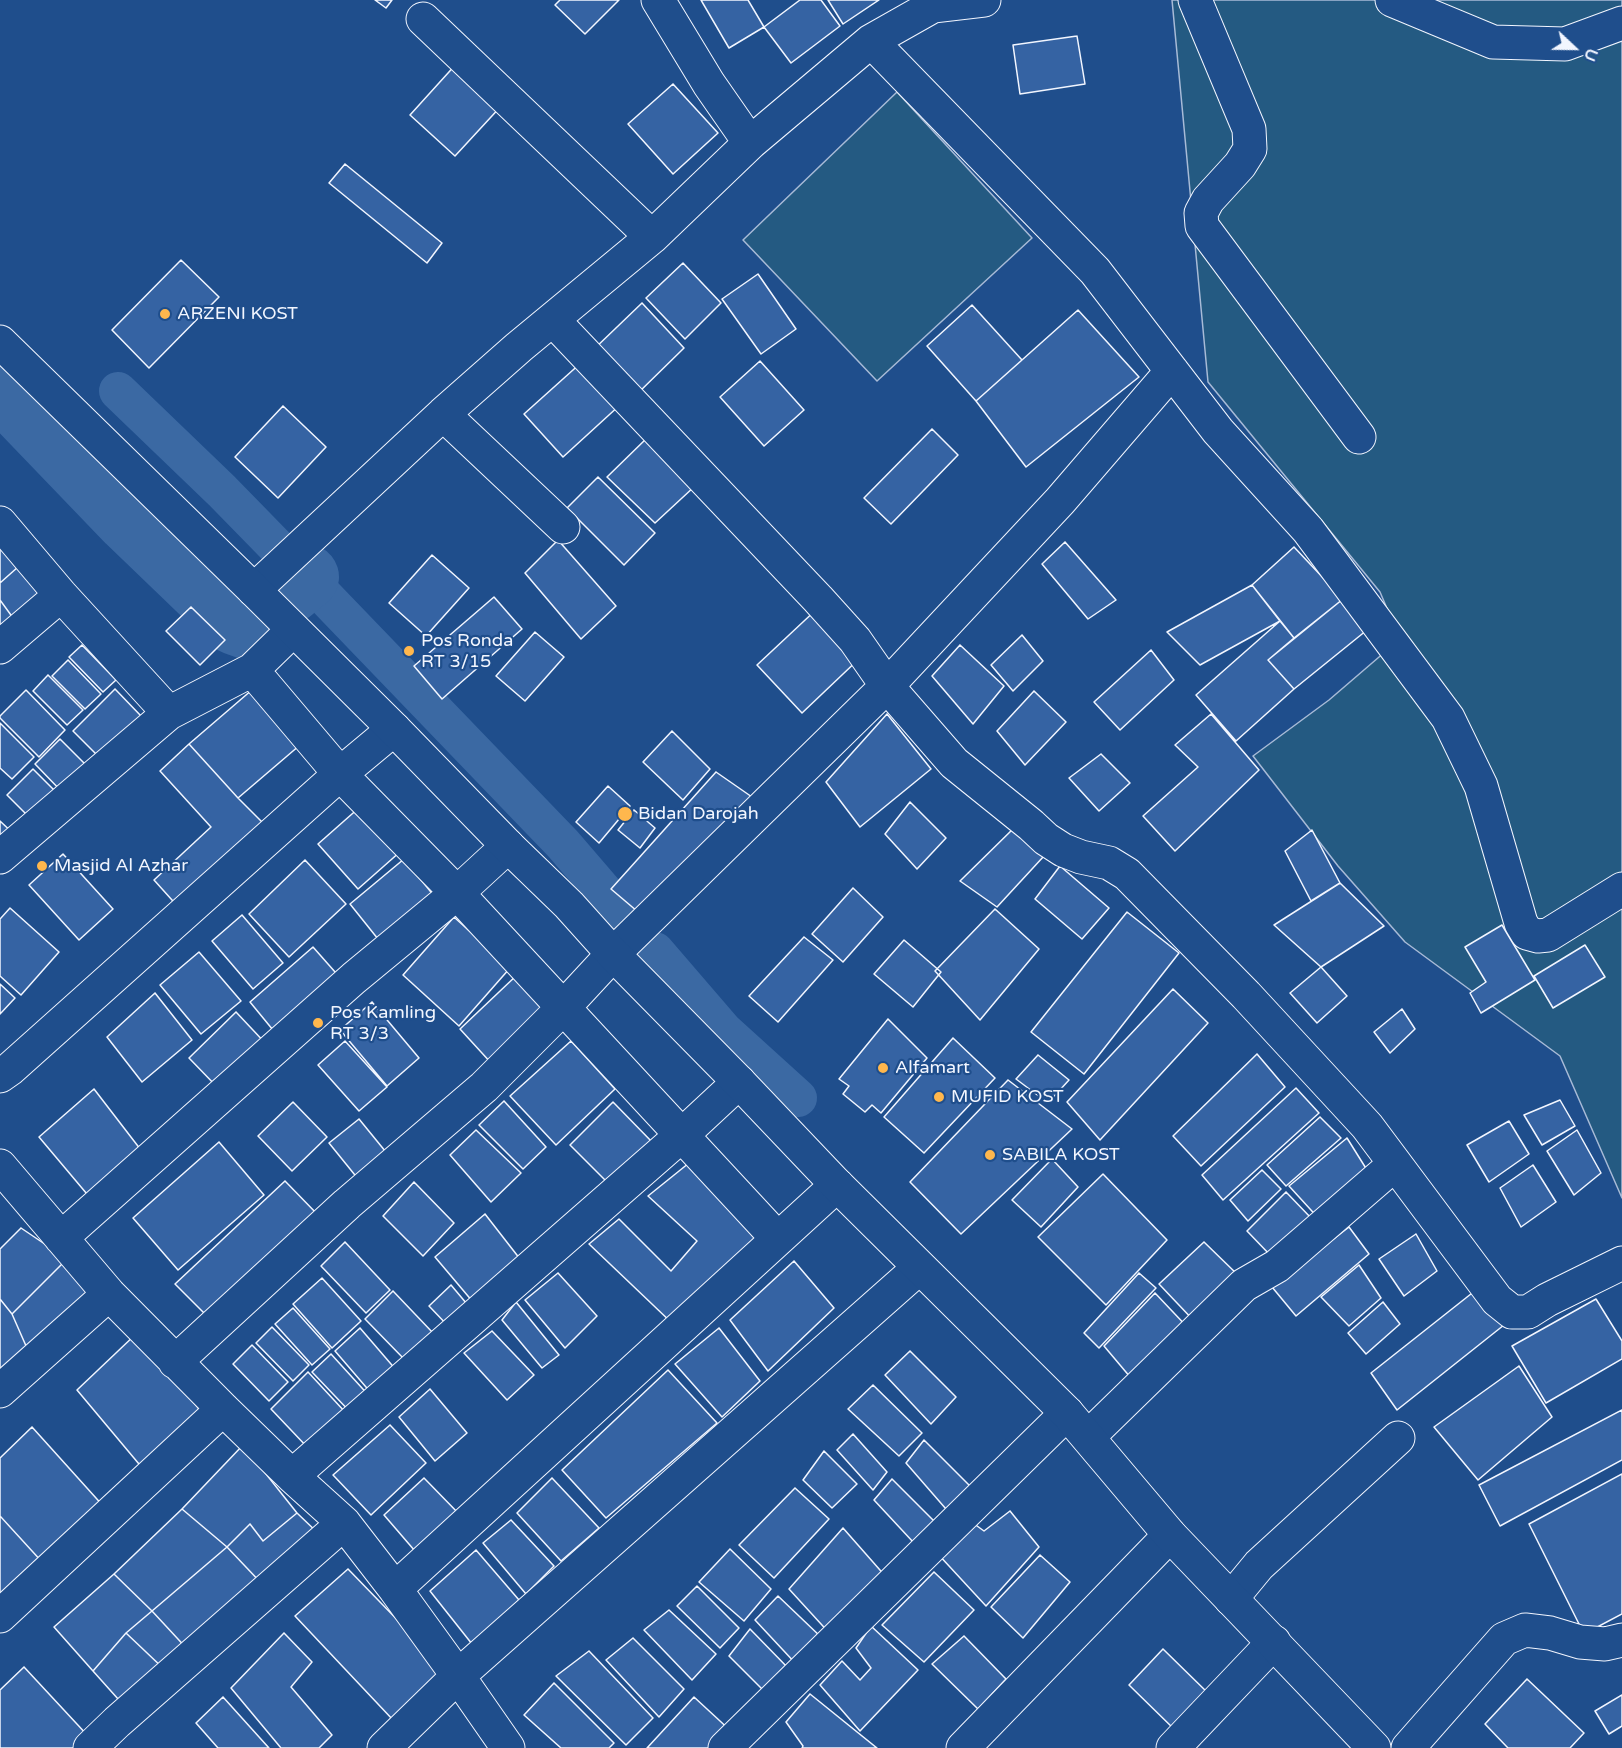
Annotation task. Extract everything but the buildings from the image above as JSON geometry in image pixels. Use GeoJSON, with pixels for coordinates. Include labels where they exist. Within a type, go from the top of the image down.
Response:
{"type":"FeatureCollection","features":[{"type":"Feature","properties":{"kind":"main road"},"geometry":{"type":"LineString","coordinates":[[658,0],[710,84],[750,142]]}},
{"type":"Feature","properties":{"kind":"main road"},"geometry":{"type":"LineString","coordinates":[[266,580],[443,414],[519,347],[652,237],[750,142],[871,41],[931,3],[984,0]]}},
{"type":"Feature","properties":{"kind":"main road"},"geometry":{"type":"LineString","coordinates":[[1195,0],[1249,129],[1250,149],[1240,165],[1208,200],[1201,213],[1202,226],[1359,437]]}},
{"type":"Feature","properties":{"kind":"main road"},"geometry":{"type":"LineString","coordinates":[[1392,0],[1493,42],[1531,45],[1564,44],[1622,23]]}},
{"type":"Feature","properties":{"kind":"main road"},"geometry":{"type":"LineString","coordinates":[[423,19],[652,237]]}},
{"type":"Feature","properties":{"kind":"main road"},"geometry":{"type":"LineString","coordinates":[[871,41],[1095,272],[1218,431],[1308,530],[1448,718],[1481,786],[1521,923],[1527,933],[1538,936],[1548,935],[1622,889]]}},
{"type":"Feature","properties":{"kind":"main road"},"geometry":{"type":"LineString","coordinates":[[553,320],[826,607],[855,640],[887,686],[954,763],[1046,839],[1063,850],[1081,857],[1109,863],[1127,874],[1299,1050],[1367,1126],[1497,1300],[1512,1312],[1528,1312],[1547,1300],[1622,1263]]}},
{"type":"Feature","properties":{"kind":"main road"},"geometry":{"type":"LineString","coordinates":[[0,342],[266,580],[293,630],[568,905],[919,1268],[1067,1413],[1170,1535],[1374,1748]]}},
{"type":"Feature","properties":{"kind":"main road"},"geometry":{"type":"LineString","coordinates":[[175,1362],[347,1204],[484,1087],[613,954],[887,686],[1060,501],[1172,371]]}},
{"type":"Feature","properties":{"kind":"main road"},"geometry":{"type":"LineString","coordinates":[[443,414],[563,526]]}},
{"type":"Feature","properties":{"kind":"main road"},"geometry":{"type":"LineString","coordinates":[[0,523],[60,595],[169,713]]}},
{"type":"Feature","properties":{"kind":"main road"},"geometry":{"type":"LineString","coordinates":[[0,647],[60,595]]}},
{"type":"Feature","properties":{"kind":"main road"},"geometry":{"type":"LineString","coordinates":[[0,857],[169,713],[252,670],[293,630]]}},
{"type":"Feature","properties":{"kind":"main road"},"geometry":{"type":"LineString","coordinates":[[252,670],[340,774],[457,893],[778,1239]]}},
{"type":"Feature","properties":{"kind":"main road"},"geometry":{"type":"LineString","coordinates":[[0,1076],[340,774],[394,729]]}},
{"type":"Feature","properties":{"kind":"main road"},"geometry":{"type":"LineString","coordinates":[[61,1238],[354,978],[457,893],[508,846]]}},
{"type":"Feature","properties":{"kind":"main road"},"geometry":{"type":"LineString","coordinates":[[292,1476],[682,1135],[739,1082]]}},
{"type":"Feature","properties":{"kind":"main road"},"geometry":{"type":"LineString","coordinates":[[1088,1437],[1244,1285],[1277,1266],[1395,1164]]}},
{"type":"Feature","properties":{"kind":"main road"},"geometry":{"type":"LineString","coordinates":[[1,1169],[109,1294],[223,1409],[344,1523],[395,1589],[508,1748]]}},
{"type":"Feature","properties":{"kind":"main road"},"geometry":{"type":"LineString","coordinates":[[395,1589],[837,1185]]}},
{"type":"Feature","properties":{"kind":"main road"},"geometry":{"type":"LineString","coordinates":[[384,1748],[458,1676],[919,1268]]}},
{"type":"Feature","properties":{"kind":"main road"},"geometry":{"type":"LineString","coordinates":[[0,1391],[109,1294]]}},
{"type":"Feature","properties":{"kind":"main road"},"geometry":{"type":"LineString","coordinates":[[0,1616],[223,1409]]}},
{"type":"Feature","properties":{"kind":"main road"},"geometry":{"type":"LineString","coordinates":[[725,1748],[1067,1413]]}},
{"type":"Feature","properties":{"kind":"main road"},"geometry":{"type":"LineString","coordinates":[[1231,1599],[1259,1565],[1398,1438]]}},
{"type":"Feature","properties":{"kind":"main road"},"geometry":{"type":"LineString","coordinates":[[90,1748],[344,1523]]}},
{"type":"Feature","properties":{"kind":"main road"},"geometry":{"type":"LineString","coordinates":[[963,1748],[1170,1535]]}},
{"type":"Feature","properties":{"kind":"main road"},"geometry":{"type":"LineString","coordinates":[[1408,1748],[1504,1639],[1525,1630],[1550,1633],[1580,1642],[1605,1644],[1622,1640]]}},
{"type":"Feature","properties":{"kind":"main road"},"geometry":{"type":"LineString","coordinates":[[1173,1748],[1274,1642]]}},
{"type":"Feature","properties":{"kind":"shaded area"},"geometry":{"type":"Polygon","coordinates":[[[1172,0],[1622,0],[1622,1198],[1560,1056],[1405,942],[1338,866],[1253,756],[1329,700],[1400,639],[1380,592],[1208,382],[1172,0]]]}},
{"type":"Feature","properties":{"kind":"shaded area"},"geometry":{"type":"Polygon","coordinates":[[[897,92],[1032,238],[877,381],[743,240],[897,92]]]}},
{"type":"Feature","properties":{"kind":"waterway"},"geometry":{"type":"LineString","coordinates":[[0,386],[129,520],[235,622],[249,627],[257,620]]}},
{"type":"Feature","properties":{"kind":"waterway"},"geometry":{"type":"LineString","coordinates":[[118,391],[222,491],[306,577],[563,844],[624,915]]}},
{"type":"Feature","properties":{"kind":"waterway"},"geometry":{"type":"LineString","coordinates":[[289,591],[306,577]]}},
{"type":"Feature","properties":{"kind":"waterway"},"geometry":{"type":"LineString","coordinates":[[655,951],[723,1030],[798,1098]]}},
{"type":"Feature","properties":{"kind":"place","name":"ARZENI KOST"},"geometry":{"type":"Point","coordinates":[165,314]}},
{"type":"Feature","properties":{"kind":"place","name":"Pos Ronda RT 3/15"},"geometry":{"type":"Point","coordinates":[409,651]}},
{"type":"Feature","properties":{"kind":"place","name":"Bidan Darojah"},"geometry":{"type":"Point","coordinates":[625,814]}},
{"type":"Feature","properties":{"kind":"place","name":"Masjid Al Azhar"},"geometry":{"type":"Point","coordinates":[42,866]}},
{"type":"Feature","properties":{"kind":"place","name":"Pos Kamling RT 3/3"},"geometry":{"type":"Point","coordinates":[318,1023]}},
{"type":"Feature","properties":{"kind":"place","name":"Alfamart"},"geometry":{"type":"Point","coordinates":[883,1068]}},
{"type":"Feature","properties":{"kind":"place","name":"MUFID KOST"},"geometry":{"type":"Point","coordinates":[939,1097]}},
{"type":"Feature","properties":{"kind":"place","name":"SABILA KOST"},"geometry":{"type":"Point","coordinates":[990,1155]}}]}
